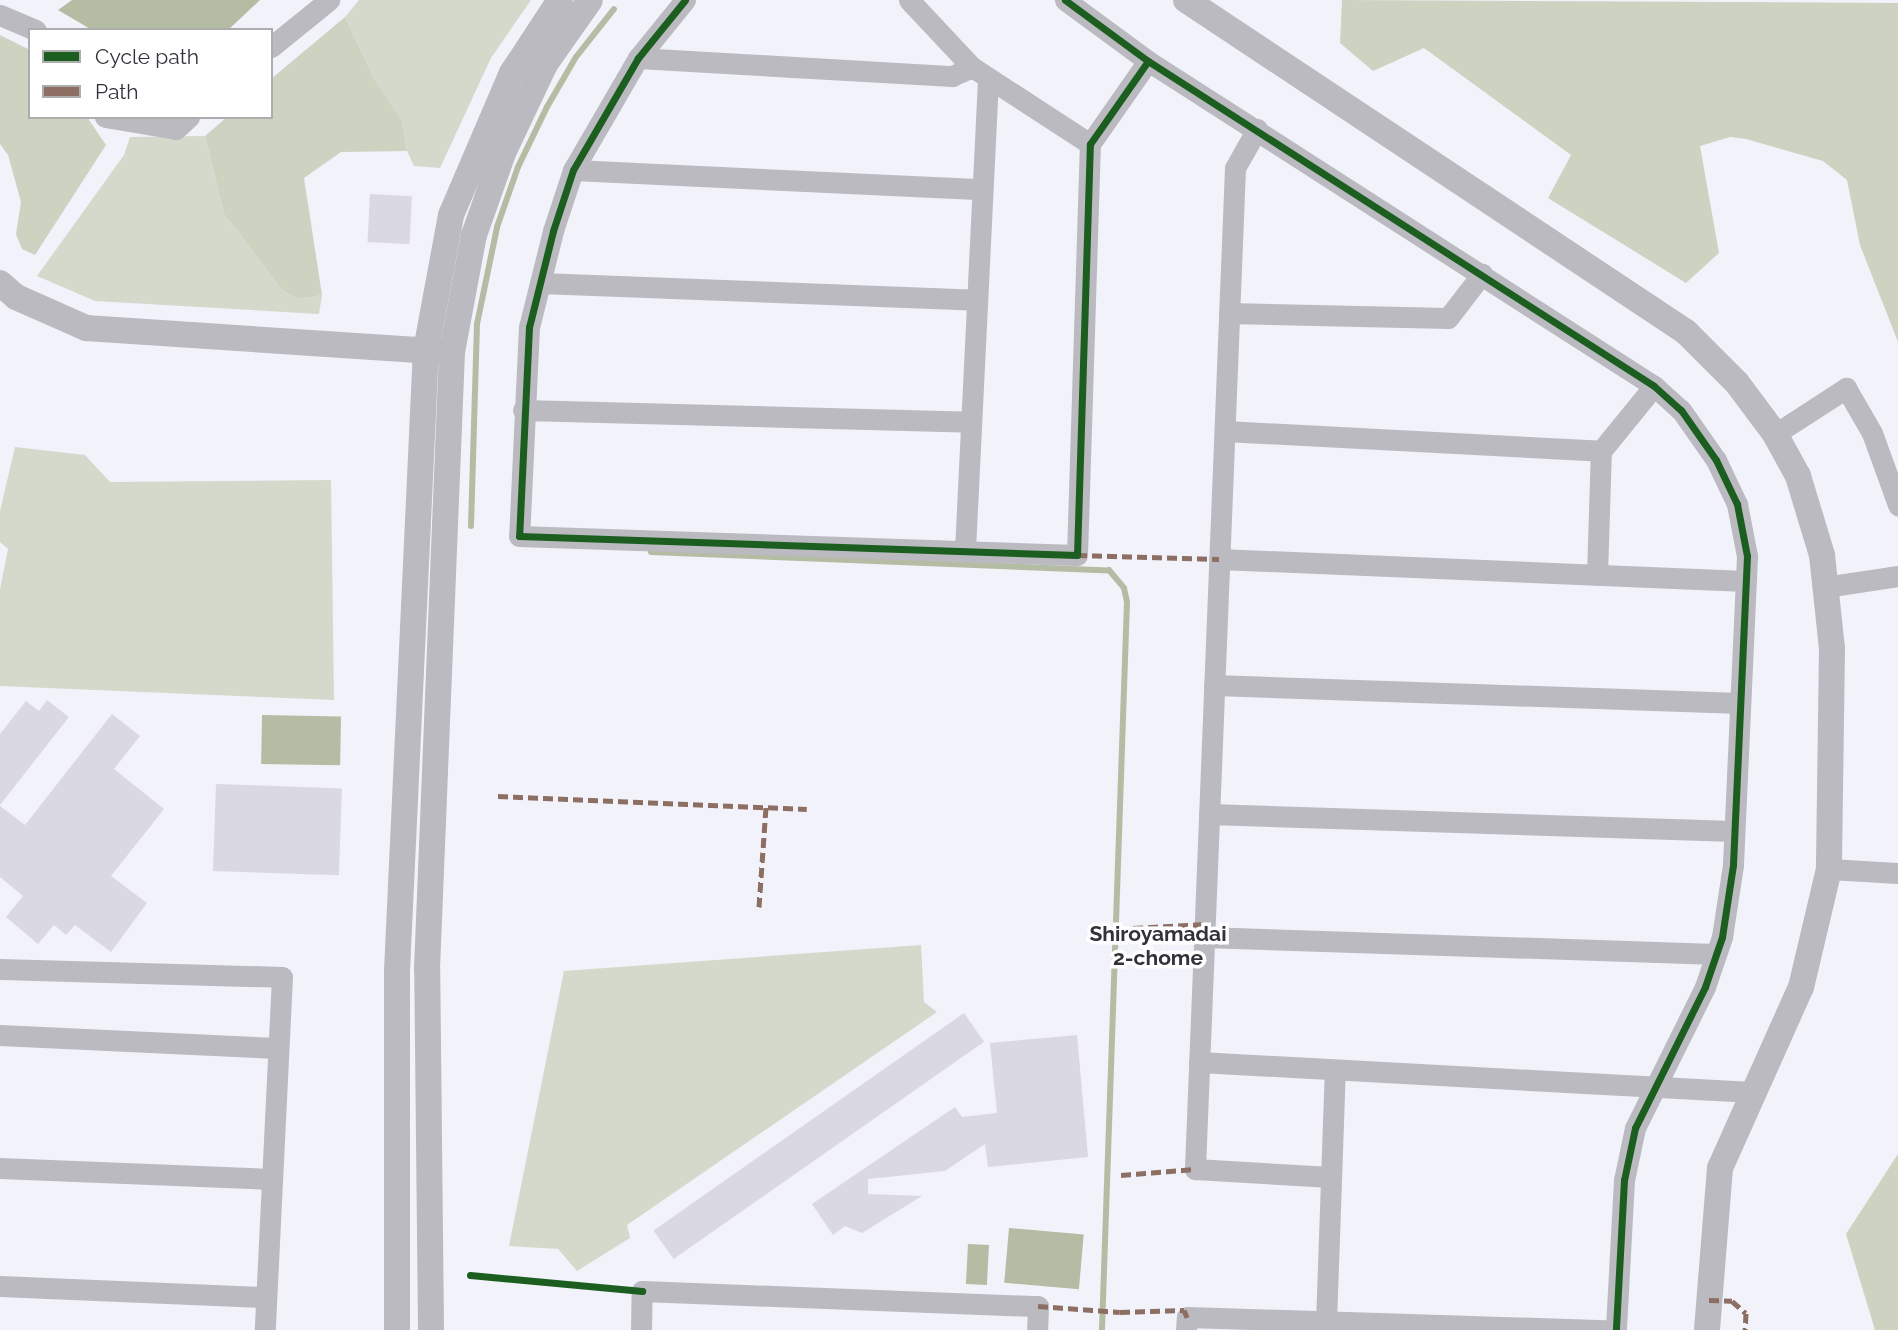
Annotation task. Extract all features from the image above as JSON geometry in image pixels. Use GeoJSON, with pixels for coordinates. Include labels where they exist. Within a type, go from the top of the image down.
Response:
{"type":"FeatureCollection","features":[{"type":"Feature","properties":{"kind":"street"},"geometry":{"type":"LineString","coordinates":[[273,45],[329,0]]}},
{"type":"Feature","properties":{"kind":"street"},"geometry":{"type":"LineString","coordinates":[[397,1330],[397,971],[439,351],[451,215],[512,73],[560,0]]}},
{"type":"Feature","properties":{"kind":"street"},"geometry":{"type":"LineString","coordinates":[[431,1330],[427,969],[439,351],[474,235],[503,153],[545,64],[590,0]]}},
{"type":"Feature","properties":{"kind":"street"},"geometry":{"type":"LineString","coordinates":[[685,0],[638,58],[573,170],[529,327],[519,536],[1077,555],[1090,144],[1148,61]]}},
{"type":"Feature","properties":{"kind":"street"},"geometry":{"type":"LineString","coordinates":[[909,0],[980,73],[1090,144]]}},
{"type":"Feature","properties":{"kind":"street"},"geometry":{"type":"LineString","coordinates":[[1065,0],[1148,61],[1654,386],[1681,411],[1716,460],[1737,505],[1747,556],[1734,831],[1723,937],[1657,1087],[1635,1128],[1625,1180],[1616,1330]]}},
{"type":"Feature","properties":{"kind":"street"},"geometry":{"type":"LineString","coordinates":[[1186,0],[1686,332],[1737,383],[1775,434],[1798,476],[1822,555],[1832,648],[1829,869],[1801,987],[1720,1168],[1707,1330]]}},
{"type":"Feature","properties":{"kind":"street"},"geometry":{"type":"LineString","coordinates":[[0,15],[31,28]]}},
{"type":"Feature","properties":{"kind":"street"},"geometry":{"type":"LineString","coordinates":[[638,58],[952,76],[980,73]]}},
{"type":"Feature","properties":{"kind":"street"},"geometry":{"type":"LineString","coordinates":[[965,551],[982,189],[980,73]]}},
{"type":"Feature","properties":{"kind":"street"},"geometry":{"type":"LineString","coordinates":[[117,119],[176,129],[187,119]]}},
{"type":"Feature","properties":{"kind":"street"},"geometry":{"type":"LineString","coordinates":[[1256,129],[1235,167],[1195,1169],[1331,1177]]}},
{"type":"Feature","properties":{"kind":"street"},"geometry":{"type":"LineString","coordinates":[[573,170],[982,189]]}},
{"type":"Feature","properties":{"kind":"street"},"geometry":{"type":"LineString","coordinates":[[1229,313],[1448,318],[1482,274]]}},
{"type":"Feature","properties":{"kind":"street"},"geometry":{"type":"LineString","coordinates":[[0,283],[16,297],[86,328],[439,351]]}},
{"type":"Feature","properties":{"kind":"street"},"geometry":{"type":"LineString","coordinates":[[540,283],[977,300]]}},
{"type":"Feature","properties":{"kind":"street"},"geometry":{"type":"LineString","coordinates":[[1597,575],[1601,451],[1654,386]]}},
{"type":"Feature","properties":{"kind":"street"},"geometry":{"type":"LineString","coordinates":[[1775,434],[1846,388],[1872,433],[1898,505]]}},
{"type":"Feature","properties":{"kind":"street"},"geometry":{"type":"LineString","coordinates":[[523,410],[971,422]]}},
{"type":"Feature","properties":{"kind":"street"},"geometry":{"type":"LineString","coordinates":[[1225,431],[1601,451]]}},
{"type":"Feature","properties":{"kind":"street"},"geometry":{"type":"LineString","coordinates":[[1219,559],[1746,581]]}},
{"type":"Feature","properties":{"kind":"street"},"geometry":{"type":"LineString","coordinates":[[1825,587],[1898,576]]}},
{"type":"Feature","properties":{"kind":"street"},"geometry":{"type":"LineString","coordinates":[[1214,685],[1740,703]]}},
{"type":"Feature","properties":{"kind":"street"},"geometry":{"type":"LineString","coordinates":[[1209,814],[1734,831]]}},
{"type":"Feature","properties":{"kind":"street"},"geometry":{"type":"LineString","coordinates":[[1829,869],[1898,873]]}},
{"type":"Feature","properties":{"kind":"street"},"geometry":{"type":"LineString","coordinates":[[1204,937],[1716,954]]}},
{"type":"Feature","properties":{"kind":"street"},"geometry":{"type":"LineString","coordinates":[[0,969],[282,977],[265,1330]]}},
{"type":"Feature","properties":{"kind":"street"},"geometry":{"type":"LineString","coordinates":[[0,1035],[278,1048]]}},
{"type":"Feature","properties":{"kind":"street"},"geometry":{"type":"LineString","coordinates":[[1199,1062],[1752,1092]]}},
{"type":"Feature","properties":{"kind":"street"},"geometry":{"type":"LineString","coordinates":[[1326,1323],[1335,1070]]}},
{"type":"Feature","properties":{"kind":"street"},"geometry":{"type":"LineString","coordinates":[[0,1168],[272,1179]]}},
{"type":"Feature","properties":{"kind":"street"},"geometry":{"type":"LineString","coordinates":[[0,1286],[266,1297]]}},
{"type":"Feature","properties":{"kind":"street"},"geometry":{"type":"LineString","coordinates":[[641,1330],[642,1291],[1038,1306],[1037,1330]]}},
{"type":"Feature","properties":{"kind":"street"},"geometry":{"type":"LineString","coordinates":[[1186,1330],[1187,1317],[1605,1330]]}},
{"type":"Feature","properties":{"kind":"shaded area"},"geometry":{"type":"Polygon","coordinates":[[[72,0],[260,0],[230,28],[89,28],[58,10],[72,0]]]}},
{"type":"Feature","properties":{"kind":"shaded area"},"geometry":{"type":"Polygon","coordinates":[[[359,0],[531,0],[491,58],[440,168],[414,166],[407,151],[402,120],[374,78],[345,17],[359,0]]]}},
{"type":"Feature","properties":{"kind":"shaded area"},"geometry":{"type":"Polygon","coordinates":[[[1342,0],[1898,3],[1898,342],[1860,245],[1847,180],[1823,161],[1730,137],[1700,146],[1719,253],[1686,283],[1548,198],[1571,155],[1424,48],[1373,71],[1340,43],[1342,0]]]}},
{"type":"Feature","properties":{"kind":"shaded area"},"geometry":{"type":"Polygon","coordinates":[[[345,17],[374,78],[402,120],[407,151],[341,152],[304,178],[322,295],[298,299],[283,291],[224,214],[205,136],[225,119],[273,119],[273,77],[345,17]]]}},
{"type":"Feature","properties":{"kind":"shaded area"},"geometry":{"type":"Polygon","coordinates":[[[0,35],[28,49],[28,119],[88,119],[106,145],[35,255],[22,249],[16,234],[21,202],[8,155],[0,144],[0,35]]]}},
{"type":"Feature","properties":{"kind":"shaded area"},"geometry":{"type":"Polygon","coordinates":[[[205,136],[224,214],[283,291],[298,299],[322,295],[319,314],[95,301],[37,276],[124,155],[130,137],[205,136]]]}},
{"type":"Feature","properties":{"kind":"shaded area"},"geometry":{"type":"Polygon","coordinates":[[[15,447],[85,455],[110,482],[331,480],[334,700],[0,686],[0,589],[8,549],[0,542],[0,511],[15,447]]]}},
{"type":"Feature","properties":{"kind":"shaded area"},"geometry":{"type":"Polygon","coordinates":[[[262,715],[341,716],[340,765],[261,764],[262,715]]]}},
{"type":"Feature","properties":{"kind":"shaded area"},"geometry":{"type":"Polygon","coordinates":[[[921,945],[924,1002],[937,1012],[627,1225],[630,1238],[577,1271],[558,1249],[509,1246],[564,971],[921,945]]]}},
{"type":"Feature","properties":{"kind":"shaded area"},"geometry":{"type":"Polygon","coordinates":[[[1898,1154],[1898,1330],[1875,1330],[1846,1234],[1898,1154]]]}},
{"type":"Feature","properties":{"kind":"shaded area"},"geometry":{"type":"Polygon","coordinates":[[[1009,1228],[1084,1235],[1079,1289],[1004,1283],[1009,1228]]]}},
{"type":"Feature","properties":{"kind":"shaded area"},"geometry":{"type":"Polygon","coordinates":[[[968,1244],[989,1245],[987,1285],[966,1284],[968,1244]]]}},
{"type":"Feature","properties":{"kind":"building"},"geometry":{"type":"Polygon","coordinates":[[[370,194],[412,196],[409,244],[367,242],[370,194]]]}},
{"type":"Feature","properties":{"kind":"building"},"geometry":{"type":"Polygon","coordinates":[[[47,700],[69,717],[0,805],[0,734],[26,701],[39,711],[47,700]]]}},
{"type":"Feature","properties":{"kind":"building"},"geometry":{"type":"Polygon","coordinates":[[[112,714],[140,736],[114,769],[164,809],[111,876],[147,903],[111,952],[75,925],[66,935],[54,925],[38,944],[6,917],[23,896],[0,877],[0,806],[25,825],[112,714]]]}},
{"type":"Feature","properties":{"kind":"building"},"geometry":{"type":"Polygon","coordinates":[[[216,784],[342,788],[339,875],[213,871],[216,784]]]}},
{"type":"Feature","properties":{"kind":"building"},"geometry":{"type":"Polygon","coordinates":[[[964,1013],[984,1042],[674,1259],[654,1230],[964,1013]]]}},
{"type":"Feature","properties":{"kind":"building"},"geometry":{"type":"Polygon","coordinates":[[[1077,1035],[1088,1157],[988,1167],[985,1144],[945,1171],[868,1179],[868,1194],[922,1196],[862,1233],[845,1226],[833,1235],[812,1204],[955,1107],[962,1117],[997,1113],[990,1043],[1077,1035]]]}},
{"type":"Feature","properties":{"kind":"waterway"},"geometry":{"type":"LineString","coordinates":[[471,526],[477,324],[497,227],[518,167],[547,107],[576,57],[614,9]]}},
{"type":"Feature","properties":{"kind":"waterway"},"geometry":{"type":"LineString","coordinates":[[651,552],[1109,570],[1124,588],[1127,602],[1102,1330]]}},
{"type":"Feature","properties":{"kind":"marked path"},"geometry":{"type":"LineString","coordinates":[[1077,555],[1219,559]]}},
{"type":"Feature","properties":{"kind":"marked path"},"geometry":{"type":"LineString","coordinates":[[498,796],[807,809]]}},
{"type":"Feature","properties":{"kind":"marked path"},"geometry":{"type":"LineString","coordinates":[[759,907],[766,807]]}},
{"type":"Feature","properties":{"kind":"marked path"},"geometry":{"type":"LineString","coordinates":[[1133,928],[1205,924]]}},
{"type":"Feature","properties":{"kind":"marked path"},"geometry":{"type":"LineString","coordinates":[[1121,1175],[1195,1169]]}},
{"type":"Feature","properties":{"kind":"marked path"},"geometry":{"type":"LineString","coordinates":[[1709,1300],[1732,1301],[1746,1313],[1745,1330]]}},
{"type":"Feature","properties":{"kind":"marked path"},"geometry":{"type":"LineString","coordinates":[[1038,1306],[1120,1312],[1184,1310],[1187,1317]]}},
{"type":"Feature","properties":{"kind":"cycle path"},"geometry":{"type":"LineString","coordinates":[[685,0],[638,58],[573,170],[553,231],[529,327],[519,536],[1077,555],[1090,144],[1148,61]]}},
{"type":"Feature","properties":{"kind":"cycle path"},"geometry":{"type":"LineString","coordinates":[[1065,0],[1148,61],[1654,386],[1681,410],[1716,460],[1737,504],[1747,556],[1733,865],[1722,937],[1705,987],[1635,1128],[1624,1180],[1616,1330]]}},
{"type":"Feature","properties":{"kind":"cycle path"},"geometry":{"type":"LineString","coordinates":[[470,1275],[642,1291]]}},
{"type":"Feature","properties":{"kind":"district","name":"Shiroyamadai 2-chome"},"geometry":{"type":"Point","coordinates":[1158,946]}}]}
